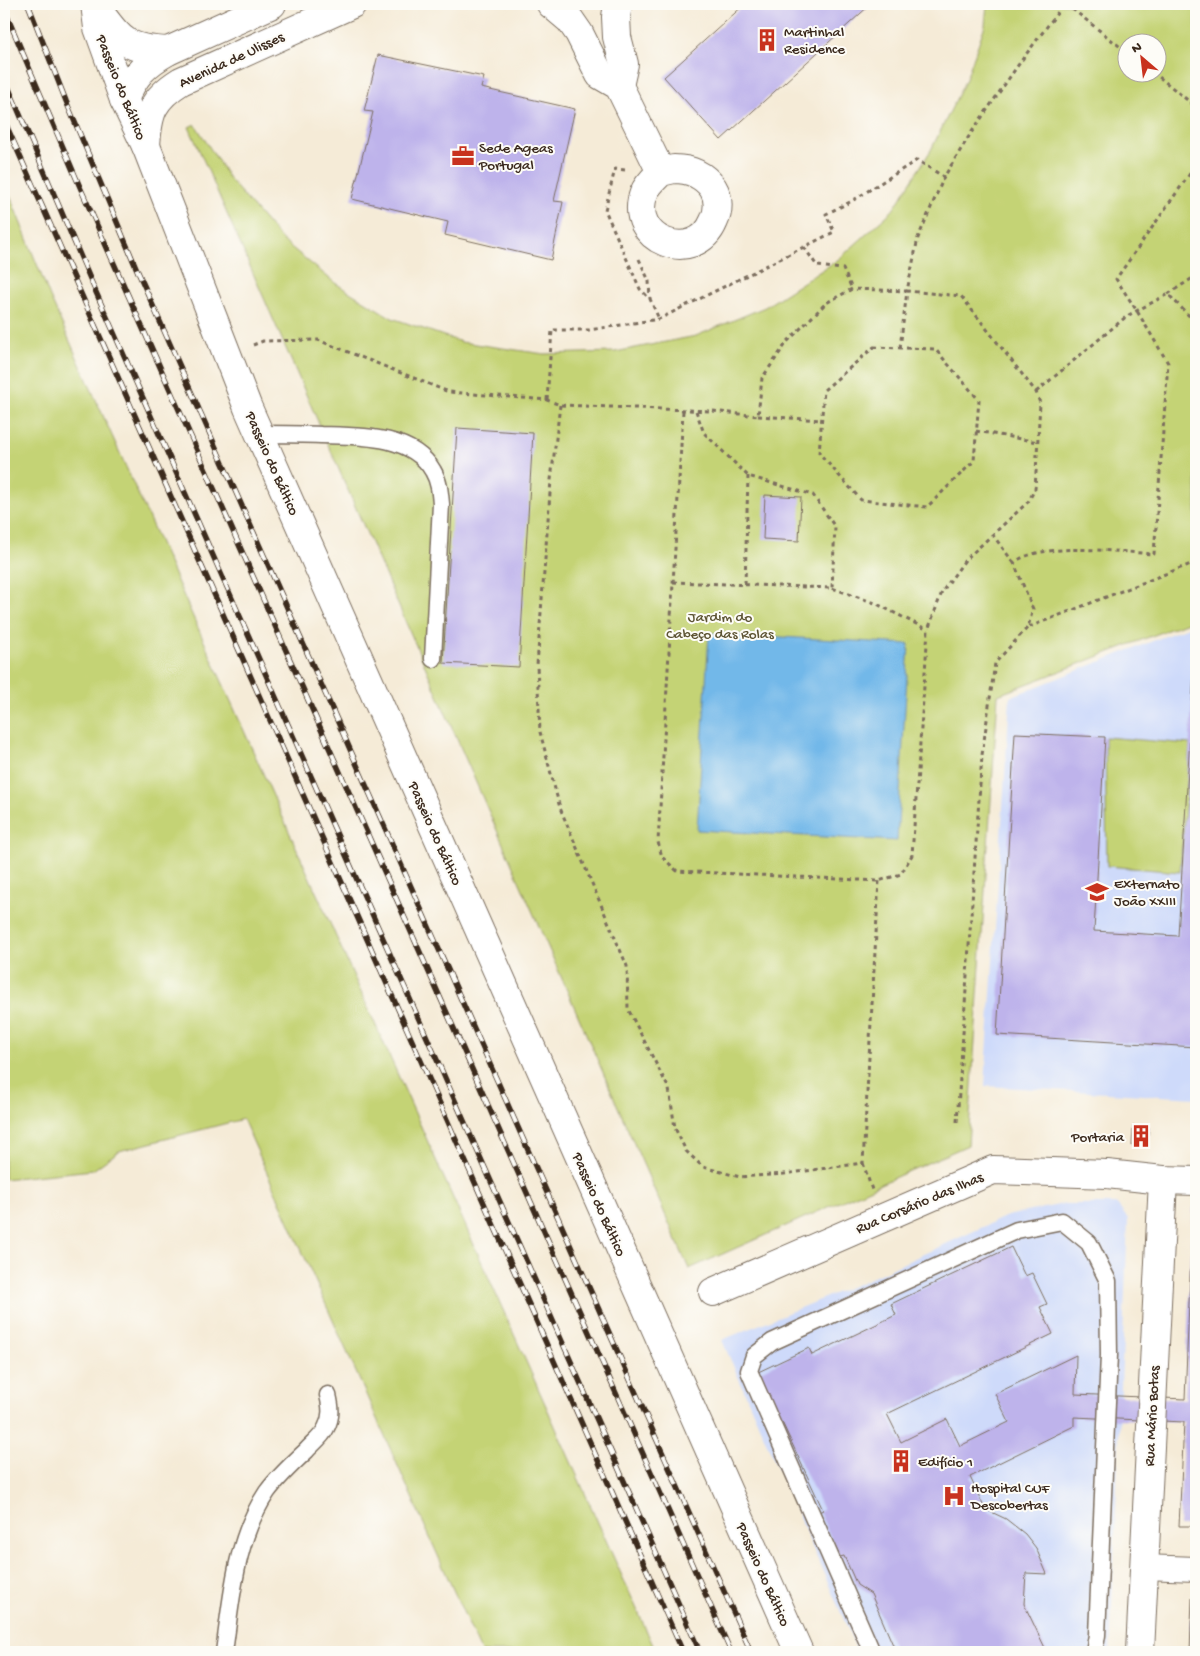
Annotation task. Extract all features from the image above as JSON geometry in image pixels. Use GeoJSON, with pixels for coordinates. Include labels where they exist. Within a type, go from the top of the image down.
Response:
{"type":"FeatureCollection","features":[{"type":"Feature","properties":{"kind":"street"},"geometry":{"type":"LineString","coordinates":[[124,100],[129,88],[142,69],[152,60],[272,4]]}},
{"type":"Feature","properties":{"kind":"street","name":"Avenida de Ulisses"},"geometry":{"type":"LineString","coordinates":[[146,146],[151,111],[168,89],[181,81],[352,4]]}},
{"type":"Feature","properties":{"kind":"street"},"geometry":{"type":"LineString","coordinates":[[552,4],[570,20],[579,33],[600,75],[619,86],[661,172]]}},
{"type":"Feature","properties":{"kind":"street"},"geometry":{"type":"LineString","coordinates":[[618,4],[616,17],[617,37],[624,64],[619,86]]}},
{"type":"Feature","properties":{"kind":"street","name":"Passeio do Báltico"},"geometry":{"type":"LineString","coordinates":[[95,5],[116,34],[125,42],[151,50],[168,51]]}},
{"type":"Feature","properties":{"kind":"street","name":"Passeio do Báltico"},"geometry":{"type":"LineString","coordinates":[[95,5],[98,28],[124,100],[146,146],[226,354],[260,434],[799,1652]]}},
{"type":"Feature","properties":{"kind":"street","name":"Rua Corsário das Ilhas"},"geometry":{"type":"LineString","coordinates":[[713,1292],[993,1170],[1106,1174],[1163,1180],[1196,1181]]}},
{"type":"Feature","properties":{"kind":"street","name":"Rua Mário Botas"},"geometry":{"type":"LineString","coordinates":[[1140,1652],[1163,1180]]}},
{"type":"Feature","properties":{"kind":"street"},"geometry":{"type":"LineString","coordinates":[[1144,1567],[1196,1569]]}},
{"type":"Feature","properties":{"kind":"lane"},"geometry":{"type":"LineString","coordinates":[[260,434],[358,436],[380,439],[400,445],[414,452],[425,460],[433,470],[438,481],[441,504],[433,659]]}},
{"type":"Feature","properties":{"kind":"lane"},"geometry":{"type":"LineString","coordinates":[[872,1652],[749,1371],[754,1356],[772,1342],[1017,1230],[1062,1221],[1089,1243],[1108,1281],[1109,1355],[1097,1635],[1094,1652]]}},
{"type":"Feature","properties":{"kind":"lane"},"geometry":{"type":"LineString","coordinates":[[224,1652],[238,1562],[252,1517],[268,1492],[287,1469],[326,1430],[331,1407],[328,1395]]}},
{"type":"Feature","properties":{"kind":"path"},"geometry":{"type":"LineString","coordinates":[[900,348],[907,291],[918,238],[944,178],[1021,61],[1065,4],[1118,45]]}},
{"type":"Feature","properties":{"kind":"path"},"geometry":{"type":"LineString","coordinates":[[1192,4],[1196,9]]}},
{"type":"Feature","properties":{"kind":"path"},"geometry":{"type":"LineString","coordinates":[[1165,82],[1196,107]]}},
{"type":"Feature","properties":{"kind":"path"},"geometry":{"type":"LineString","coordinates":[[547,400],[552,330],[589,330],[660,319],[834,232],[826,214],[852,201],[917,160],[944,178]]}},
{"type":"Feature","properties":{"kind":"path"},"geometry":{"type":"LineString","coordinates":[[1014,563],[1020,557],[1059,549],[1154,554],[1168,363],[1138,311],[1116,279],[1196,164]]}},
{"type":"Feature","properties":{"kind":"path"},"geometry":{"type":"LineString","coordinates":[[630,170],[615,170],[605,210],[640,289],[650,299],[660,319]]}},
{"type":"Feature","properties":{"kind":"path"},"geometry":{"type":"LineString","coordinates":[[804,247],[817,266],[843,269],[852,290]]}},
{"type":"Feature","properties":{"kind":"path"},"geometry":{"type":"LineString","coordinates":[[1036,392],[1127,316],[1168,294],[1196,276]]}},
{"type":"Feature","properties":{"kind":"path"},"geometry":{"type":"LineString","coordinates":[[649,281],[650,299]]}},
{"type":"Feature","properties":{"kind":"path"},"geometry":{"type":"LineString","coordinates":[[683,411],[658,842],[662,857],[677,871],[879,881],[901,874],[912,855],[928,630],[942,592],[965,560],[1028,502],[1035,489],[1040,404],[1036,392],[961,296],[907,291],[852,290],[826,303],[788,341],[762,378],[758,416]]}},
{"type":"Feature","properties":{"kind":"path"},"geometry":{"type":"LineString","coordinates":[[1168,294],[1196,323]]}},
{"type":"Feature","properties":{"kind":"path"},"geometry":{"type":"LineString","coordinates":[[226,354],[263,341],[318,340],[449,392],[547,400],[560,405],[696,411],[821,420]]}},
{"type":"Feature","properties":{"kind":"path"},"geometry":{"type":"LineString","coordinates":[[874,347],[900,348],[935,349],[979,400],[974,461],[927,507],[861,500],[819,454],[824,390],[874,347]]}},
{"type":"Feature","properties":{"kind":"path"},"geometry":{"type":"LineString","coordinates":[[560,405],[551,480],[537,665],[540,732],[560,808],[627,966],[628,1009],[668,1089],[675,1128],[686,1151],[703,1167],[740,1177],[784,1174],[863,1163],[879,881]]}},
{"type":"Feature","properties":{"kind":"path"},"geometry":{"type":"LineString","coordinates":[[696,411],[704,432],[748,476],[813,495],[835,527],[832,588]]}},
{"type":"Feature","properties":{"kind":"path"},"geometry":{"type":"LineString","coordinates":[[976,431],[1038,442]]}},
{"type":"Feature","properties":{"kind":"path"},"geometry":{"type":"LineString","coordinates":[[745,584],[748,476]]}},
{"type":"Feature","properties":{"kind":"path"},"geometry":{"type":"LineString","coordinates":[[992,534],[1014,563],[1033,609],[1028,627]]}},
{"type":"Feature","properties":{"kind":"path"},"geometry":{"type":"LineString","coordinates":[[957,1122],[982,755],[995,663],[1028,627],[1196,562]]}},
{"type":"Feature","properties":{"kind":"path"},"geometry":{"type":"LineString","coordinates":[[673,582],[832,588],[875,603],[928,630]]}},
{"type":"Feature","properties":{"kind":"shaded area","name":"Externato João XXIII"},"geometry":{"type":"Polygon","coordinates":[[[1196,624],[1196,1098],[985,1086],[1010,697],[1196,624]]]}},
{"type":"Feature","properties":{"kind":"shaded area","name":"Hospital CUF Descobertas"},"geometry":{"type":"Polygon","coordinates":[[[1063,1204],[1116,1204],[1128,1219],[1110,1652],[858,1652],[722,1340],[858,1284],[1007,1216],[1063,1204]]]}},
{"type":"Feature","properties":{"kind":"green space","name":"Jardim do Cabeço das Rolas"},"geometry":{"type":"Polygon","coordinates":[[[987,4],[1196,4],[1196,619],[998,695],[968,1145],[689,1269],[189,127],[195,124],[230,180],[281,239],[335,283],[392,318],[461,342],[544,354],[615,352],[696,336],[765,307],[839,259],[893,210],[931,150],[966,79],[985,25],[987,4]]]}},
{"type":"Feature","properties":{"kind":"green space"},"geometry":{"type":"Polygon","coordinates":[[[4,181],[50,297],[656,1652],[481,1652],[243,1119],[119,1151],[93,1170],[4,1179],[4,181]]]}},
{"type":"Feature","properties":{"kind":"green space"},"geometry":{"type":"Polygon","coordinates":[[[1105,737],[1190,744],[1180,872],[1107,866],[1105,737]]]}},
{"type":"Feature","properties":{"kind":"water"},"geometry":{"type":"Polygon","coordinates":[[[709,633],[909,644],[897,841],[697,830],[709,633]]]}},
{"type":"Feature","properties":{"kind":"building","name":"Martinhal Residence"},"geometry":{"type":"Polygon","coordinates":[[[745,4],[871,4],[721,140],[664,77],[745,4]]]}},
{"type":"Feature","properties":{"kind":"building","name":"Sede Ageas Portugal"},"geometry":{"type":"Polygon","coordinates":[[[378,55],[484,77],[481,88],[575,109],[554,201],[563,202],[551,260],[445,235],[448,222],[352,199],[373,112],[364,111],[378,55]]]}},
{"type":"Feature","properties":{"kind":"building"},"geometry":{"type":"Polygon","coordinates":[[[457,428],[533,433],[519,667],[443,663],[457,428]]]}},
{"type":"Feature","properties":{"kind":"building"},"geometry":{"type":"Polygon","coordinates":[[[765,495],[801,497],[799,541],[763,539],[765,495]]]}},
{"type":"Feature","properties":{"kind":"building"},"geometry":{"type":"Polygon","coordinates":[[[1195,654],[1196,1047],[997,1035],[1015,733],[1105,737],[1094,931],[1178,936],[1195,654]]]}},
{"type":"Feature","properties":{"kind":"building","name":"Portaria"},"geometry":{"type":"Polygon","coordinates":[[[1133,1126],[1149,1127],[1148,1147],[1132,1146],[1133,1126]]]}},
{"type":"Feature","properties":{"kind":"building","name":"Edifício 1"},"geometry":{"type":"Polygon","coordinates":[[[1193,1207],[1196,1208],[1196,1526],[1179,1526],[1184,1422],[1074,1417],[1074,1426],[970,1477],[985,1509],[1006,1519],[1025,1534],[1036,1548],[1047,1574],[1026,1573],[1024,1604],[1047,1652],[896,1652],[871,1594],[857,1585],[844,1556],[840,1557],[819,1512],[823,1510],[782,1422],[778,1424],[754,1374],[809,1348],[812,1355],[896,1315],[891,1304],[1011,1247],[1025,1276],[1032,1273],[1047,1304],[1040,1307],[1053,1334],[887,1414],[901,1442],[947,1419],[960,1446],[1009,1422],[995,1394],[1076,1355],[1075,1394],[1185,1399],[1193,1207]]]}},
{"type":"Feature","properties":{"kind":"building"},"geometry":{"type":"Polygon","coordinates":[[[1192,1598],[1196,1598],[1196,1652],[1190,1652],[1192,1598]]]}},
{"type":"Feature","properties":{"kind":"railway"},"geometry":{"type":"LineString","coordinates":[[28,4],[66,101],[138,272],[751,1652]]}},
{"type":"Feature","properties":{"kind":"railway"},"geometry":{"type":"LineString","coordinates":[[4,9],[80,187],[731,1652]]}},
{"type":"Feature","properties":{"kind":"railway"},"geometry":{"type":"LineString","coordinates":[[4,77],[91,281],[700,1652]]}},
{"type":"Feature","properties":{"kind":"railway"},"geometry":{"type":"LineString","coordinates":[[4,120],[683,1652]]}},
{"type":"Feature","properties":{"kind":"place","name":"Martinhal Residence"},"geometry":{"type":"Point","coordinates":[767,40]}},
{"type":"Feature","properties":{"kind":"place","name":"Sede Ageas Portugal"},"geometry":{"type":"Point","coordinates":[463,156]}},
{"type":"Feature","properties":{"kind":"place","name":"Externato João XXIII"},"geometry":{"type":"Point","coordinates":[1097,892]}},
{"type":"Feature","properties":{"kind":"place","name":"Portaria"},"geometry":{"type":"Point","coordinates":[1141,1136]}},
{"type":"Feature","properties":{"kind":"place","name":"Edifício 1"},"geometry":{"type":"Point","coordinates":[901,1461]}},
{"type":"Feature","properties":{"kind":"place","name":"Hospital CUF Descobertas"},"geometry":{"type":"Point","coordinates":[954,1496]}}]}
